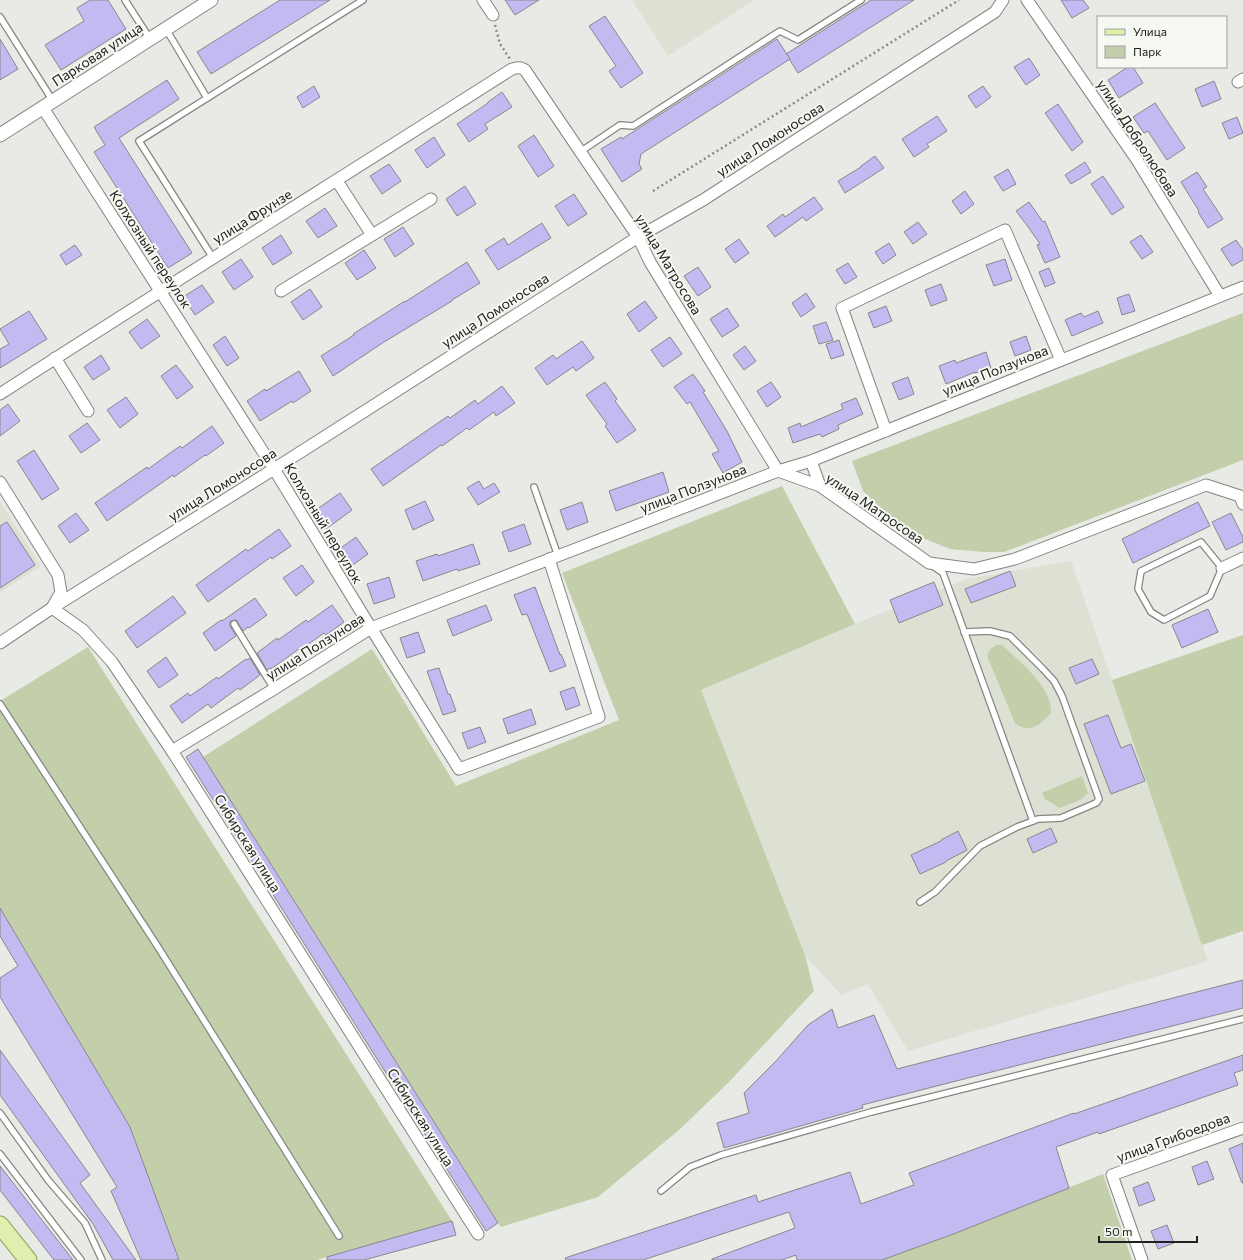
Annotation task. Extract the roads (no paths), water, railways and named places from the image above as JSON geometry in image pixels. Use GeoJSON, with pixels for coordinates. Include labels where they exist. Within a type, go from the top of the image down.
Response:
{"type":"FeatureCollection","features":[{"type":"Feature","properties":{"kind":"main road"},"geometry":{"type":"LineString","coordinates":[[0,1225],[28,1260]]}},
{"type":"Feature","properties":{"kind":"street","name":"Парковая улица"},"geometry":{"type":"LineString","coordinates":[[0,135],[211,0]]}},
{"type":"Feature","properties":{"kind":"street"},"geometry":{"type":"LineString","coordinates":[[483,0],[492,15]]}},
{"type":"Feature","properties":{"kind":"street","name":"улица Ломоносова"},"geometry":{"type":"LineString","coordinates":[[0,643],[52,608],[274,469],[638,237],[710,196],[995,12],[1003,0]]}},
{"type":"Feature","properties":{"kind":"street","name":"улица Добролюбова"},"geometry":{"type":"LineString","coordinates":[[1027,0],[1137,160],[1220,296]]}},
{"type":"Feature","properties":{"kind":"street","name":"улица Матросова"},"geometry":{"type":"LineString","coordinates":[[519,68],[525,70],[638,237],[650,262],[778,471],[820,486],[929,563],[974,569],[1015,559],[1206,485],[1240,496],[1243,504]]}},
{"type":"Feature","properties":{"kind":"street","name":"улица Фрунзе"},"geometry":{"type":"LineString","coordinates":[[0,394],[160,290],[337,181],[505,73],[519,68]]}},
{"type":"Feature","properties":{"kind":"street","name":"Колхозный переулок"},"geometry":{"type":"LineString","coordinates":[[48,104],[160,290],[274,469],[459,769],[599,717],[553,558]]}},
{"type":"Feature","properties":{"kind":"street"},"geometry":{"type":"LineString","coordinates":[[280,291],[430,199]]}},
{"type":"Feature","properties":{"kind":"street"},"geometry":{"type":"LineString","coordinates":[[886,431],[842,308],[1005,230],[1061,360]]}},
{"type":"Feature","properties":{"kind":"street","name":"улица Ползунова"},"geometry":{"type":"LineString","coordinates":[[172,751],[371,628],[778,471],[811,461],[1243,288]]}},
{"type":"Feature","properties":{"kind":"street"},"geometry":{"type":"LineString","coordinates":[[55,358],[88,411]]}},
{"type":"Feature","properties":{"kind":"street"},"geometry":{"type":"LineString","coordinates":[[811,461],[820,486]]}},
{"type":"Feature","properties":{"kind":"street"},"geometry":{"type":"LineString","coordinates":[[0,482],[58,575],[61,592],[52,608]]}},
{"type":"Feature","properties":{"kind":"street"},"geometry":{"type":"LineString","coordinates":[[1222,568],[1243,558]]}},
{"type":"Feature","properties":{"kind":"street","name":"Сибирская улица"},"geometry":{"type":"LineString","coordinates":[[52,608],[83,630],[112,662],[172,751],[478,1234]]}},
{"type":"Feature","properties":{"kind":"street","name":"улица Грибоедова"},"geometry":{"type":"LineString","coordinates":[[1142,1260],[1112,1175],[1243,1128]]}},
{"type":"Feature","properties":{"kind":"lane"},"geometry":{"type":"LineString","coordinates":[[126,0],[150,39]]}},
{"type":"Feature","properties":{"kind":"lane"},"geometry":{"type":"LineString","coordinates":[[213,258],[140,141],[363,0]]}},
{"type":"Feature","properties":{"kind":"lane"},"geometry":{"type":"LineString","coordinates":[[580,152],[620,125],[633,126],[780,31],[798,40],[861,0]]}},
{"type":"Feature","properties":{"kind":"lane"},"geometry":{"type":"LineString","coordinates":[[0,17],[48,104]]}},
{"type":"Feature","properties":{"kind":"lane"},"geometry":{"type":"LineString","coordinates":[[166,29],[207,98]]}},
{"type":"Feature","properties":{"kind":"lane"},"geometry":{"type":"LineString","coordinates":[[337,181],[372,235]]}},
{"type":"Feature","properties":{"kind":"lane"},"geometry":{"type":"LineString","coordinates":[[534,486],[553,558]]}},
{"type":"Feature","properties":{"kind":"lane"},"geometry":{"type":"LineString","coordinates":[[1201,542],[1222,568],[1210,596],[1164,620],[1151,612],[1138,589],[1141,571],[1201,542]]}},
{"type":"Feature","properties":{"kind":"lane"},"geometry":{"type":"LineString","coordinates":[[929,563],[943,573],[1033,821]]}},
{"type":"Feature","properties":{"kind":"lane"},"geometry":{"type":"LineString","coordinates":[[234,624],[274,689]]}},
{"type":"Feature","properties":{"kind":"lane"},"geometry":{"type":"LineString","coordinates":[[920,902],[935,892],[980,846],[1017,827],[1038,819],[1061,818],[1096,803],[1099,799],[1062,696],[1054,681],[1043,668],[1010,636],[990,631],[964,632]]}},
{"type":"Feature","properties":{"kind":"lane"},"geometry":{"type":"LineString","coordinates":[[0,704],[158,947],[339,1236]]}},
{"type":"Feature","properties":{"kind":"lane"},"geometry":{"type":"LineString","coordinates":[[661,1191],[690,1167],[721,1155],[871,1112],[1243,1019]]}},
{"type":"Feature","properties":{"kind":"lane"},"geometry":{"type":"LineString","coordinates":[[0,1113],[48,1180],[85,1222],[102,1260]]}},
{"type":"Feature","properties":{"kind":"lane"},"geometry":{"type":"LineString","coordinates":[[0,1154],[81,1260]]}}]}
